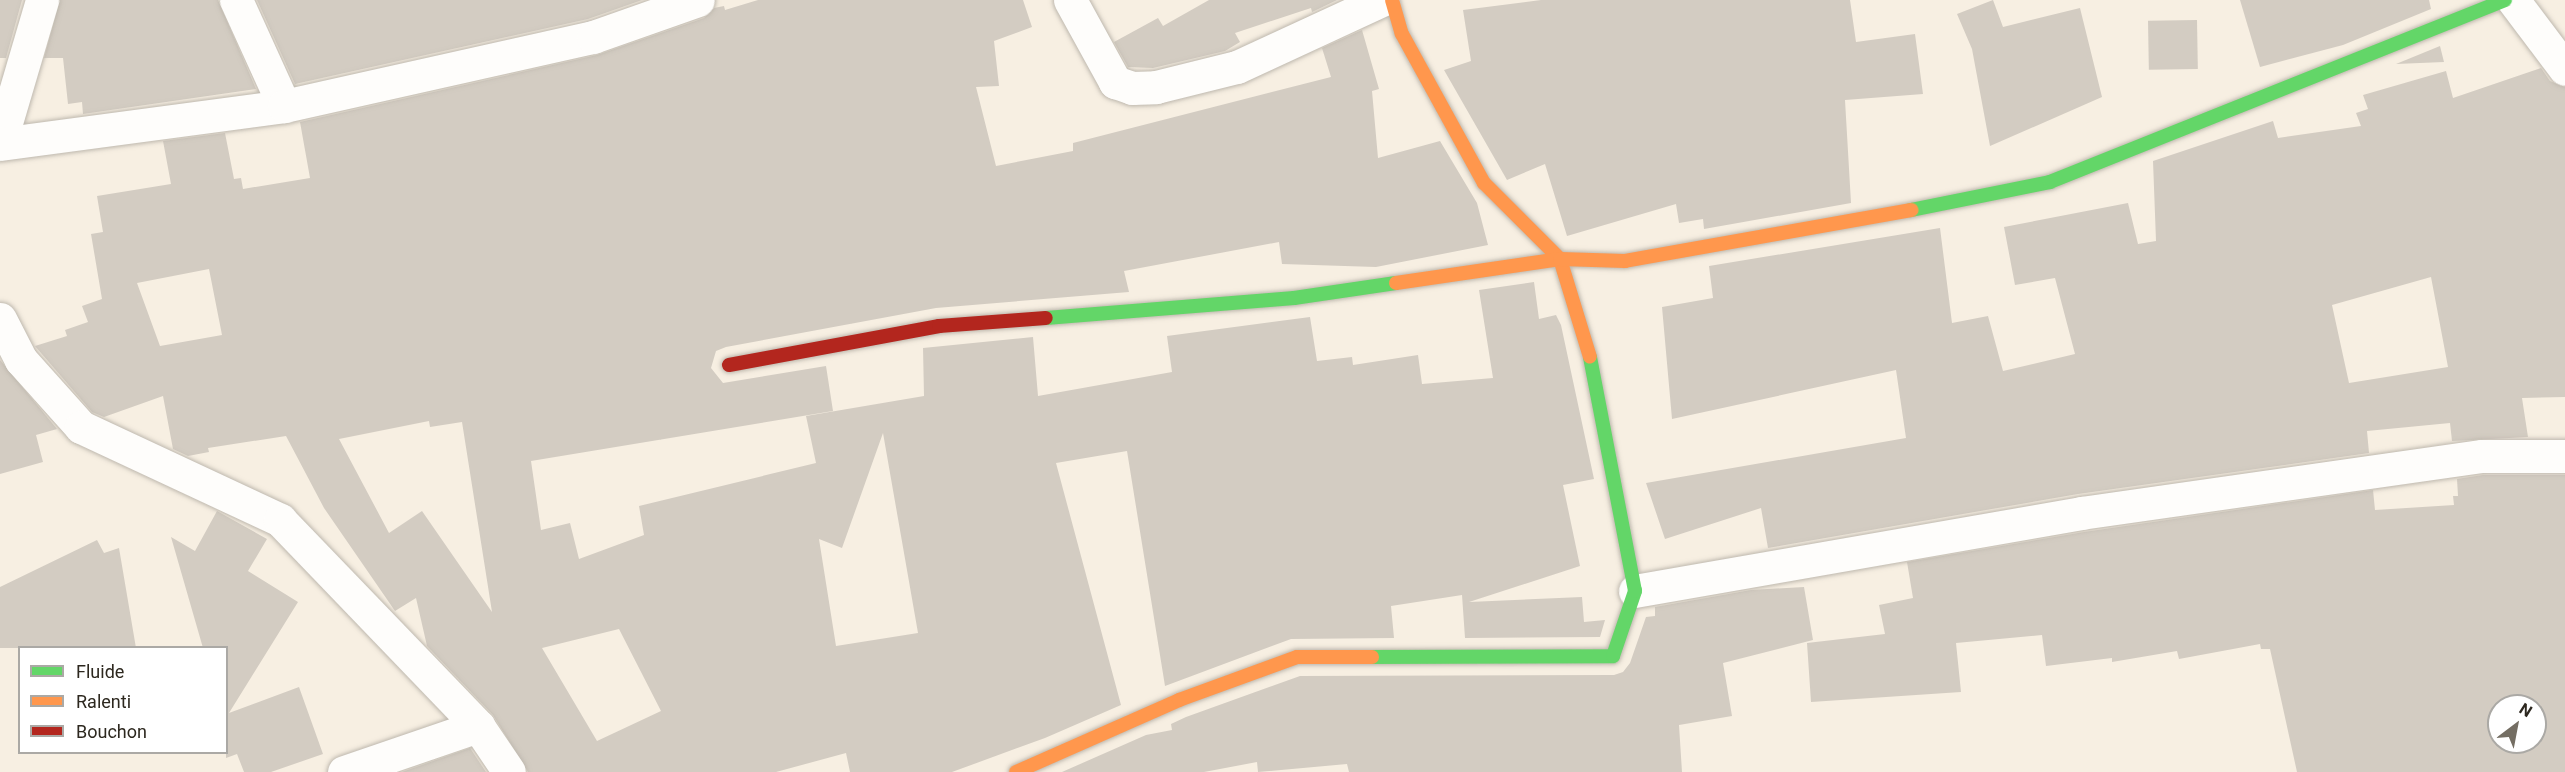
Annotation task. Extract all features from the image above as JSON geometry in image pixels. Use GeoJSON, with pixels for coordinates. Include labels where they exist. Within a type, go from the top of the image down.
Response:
{"type":"FeatureCollection","features":[{"type":"Feature","properties":{"kind":"street"},"geometry":{"type":"LineString","coordinates":[[42,0],[0,143],[284,106],[593,37],[698,0]]}},
{"type":"Feature","properties":{"kind":"street"},"geometry":{"type":"LineString","coordinates":[[236,0],[284,106]]}},
{"type":"Feature","properties":{"kind":"street"},"geometry":{"type":"LineString","coordinates":[[1070,0],[1115,82],[1132,88],[1156,87],[1237,67],[1382,0]]}},
{"type":"Feature","properties":{"kind":"street"},"geometry":{"type":"LineString","coordinates":[[1016,772],[1179,700],[1297,657],[1613,656],[1635,591],[1586,335],[1560,260],[1484,183],[1402,34],[1392,0]]}},
{"type":"Feature","properties":{"kind":"street"},"geometry":{"type":"LineString","coordinates":[[729,365],[939,326],[1294,298],[1560,260],[1625,261],[1832,226],[2050,182],[2505,0]]}},
{"type":"Feature","properties":{"kind":"street"},"geometry":{"type":"LineString","coordinates":[[2512,0],[2565,69]]}},
{"type":"Feature","properties":{"kind":"street"},"geometry":{"type":"LineString","coordinates":[[0,319],[21,360],[81,427],[280,520],[478,726],[510,772]]}},
{"type":"Feature","properties":{"kind":"street"},"geometry":{"type":"LineString","coordinates":[[1635,591],[2104,509],[2482,456],[2565,456]]}},
{"type":"Feature","properties":{"kind":"street"},"geometry":{"type":"LineString","coordinates":[[344,772],[478,726]]}},
{"type":"Feature","properties":{"kind":"building"},"geometry":{"type":"Polygon","coordinates":[[[0,0],[22,0],[6,58],[0,58],[0,0]]]}},
{"type":"Feature","properties":{"kind":"building"},"geometry":{"type":"Polygon","coordinates":[[[60,0],[218,0],[256,89],[83,114],[82,102],[68,104],[63,58],[44,58],[60,0]]]}},
{"type":"Feature","properties":{"kind":"building"},"geometry":{"type":"Polygon","coordinates":[[[257,0],[642,0],[588,19],[295,84],[257,0]]]}},
{"type":"Feature","properties":{"kind":"building"},"geometry":{"type":"Polygon","coordinates":[[[758,0],[1023,0],[1032,27],[994,41],[999,86],[976,87],[996,166],[1073,151],[1073,143],[1331,77],[1322,48],[1362,30],[1379,89],[1372,91],[1378,158],[1440,141],[1477,203],[1488,245],[1376,267],[1282,264],[1279,242],[1124,271],[1129,292],[936,308],[726,347],[716,351],[711,368],[723,383],[826,366],[833,411],[531,461],[541,530],[570,523],[579,559],[644,535],[639,506],[816,463],[806,416],[924,396],[923,348],[1033,337],[1038,396],[1172,372],[1167,336],[1310,317],[1317,361],[1352,357],[1353,365],[1418,355],[1422,384],[1493,378],[1479,290],[1534,282],[1539,319],[1556,315],[1561,325],[1594,479],[1563,485],[1580,566],[1469,602],[1582,597],[1584,622],[1605,620],[1600,637],[1465,638],[1462,595],[1391,606],[1394,638],[1291,639],[1165,686],[1127,451],[1056,463],[1121,705],[1045,738],[952,772],[850,772],[846,753],[776,772],[528,772],[493,715],[427,646],[416,598],[395,611],[324,508],[286,436],[208,448],[209,452],[188,456],[173,449],[163,396],[104,417],[92,412],[35,346],[67,336],[65,330],[88,322],[82,306],[102,299],[91,234],[103,232],[97,196],[171,184],[163,141],[225,133],[234,179],[241,178],[243,189],[310,178],[300,122],[597,55],[704,18],[714,8],[724,6],[725,10],[758,0]],[[209,269],[137,283],[160,346],[222,335],[209,269]],[[429,421],[339,439],[389,533],[422,511],[492,612],[462,422],[430,427],[429,421]],[[883,433],[842,548],[819,539],[836,646],[918,633],[883,433]],[[619,629],[542,648],[597,741],[661,711],[619,629]]]}},
{"type":"Feature","properties":{"kind":"building"},"geometry":{"type":"Polygon","coordinates":[[[1209,0],[1337,0],[1312,12],[1311,8],[1235,33],[1240,42],[1225,51],[1153,68],[1128,67],[1114,42],[1158,18],[1163,26],[1209,0]]]}},
{"type":"Feature","properties":{"kind":"building"},"geometry":{"type":"Polygon","coordinates":[[[1541,0],[1850,0],[1856,42],[1915,34],[1923,94],[1845,100],[1851,203],[1704,229],[1703,219],[1679,223],[1676,204],[1567,236],[1545,164],[1507,180],[1444,70],[1471,61],[1463,10],[1541,0]]]}},
{"type":"Feature","properties":{"kind":"building"},"geometry":{"type":"Polygon","coordinates":[[[1993,0],[2003,27],[2080,8],[2102,97],[1990,146],[1972,49],[1957,14],[1993,0]]]}},
{"type":"Feature","properties":{"kind":"building"},"geometry":{"type":"Polygon","coordinates":[[[2240,0],[2429,0],[2431,9],[2343,45],[2260,67],[2240,0]]]}},
{"type":"Feature","properties":{"kind":"building"},"geometry":{"type":"Polygon","coordinates":[[[2197,20],[2198,69],[2149,70],[2148,21],[2197,20]]]}},
{"type":"Feature","properties":{"kind":"building"},"geometry":{"type":"Polygon","coordinates":[[[2440,46],[2444,62],[2396,64],[2440,46]]]}},
{"type":"Feature","properties":{"kind":"building"},"geometry":{"type":"Polygon","coordinates":[[[2541,68],[2550,81],[2565,87],[2565,397],[2522,398],[2528,437],[2452,441],[2450,423],[2367,431],[2369,453],[2078,494],[1768,548],[1761,508],[1665,539],[1646,483],[1906,438],[1896,370],[1672,419],[1662,307],[1713,298],[1709,266],[1940,228],[1952,323],[1988,316],[2003,371],[2075,354],[2055,278],[2015,285],[2004,227],[2128,203],[2138,244],[2156,241],[2153,161],[2273,121],[2278,138],[2361,126],[2356,113],[2368,109],[2363,95],[2446,71],[2453,98],[2541,68]],[[2431,277],[2332,305],[2349,383],[2448,367],[2431,277]]]}},
{"type":"Feature","properties":{"kind":"building"},"geometry":{"type":"Polygon","coordinates":[[[0,360],[57,429],[36,435],[43,462],[0,474],[0,360]]]}},
{"type":"Feature","properties":{"kind":"building"},"geometry":{"type":"Polygon","coordinates":[[[2483,475],[2565,475],[2565,772],[2297,772],[2270,649],[2261,649],[2260,644],[2179,659],[2177,651],[2112,662],[2112,658],[2046,666],[2042,635],[1956,643],[1961,692],[1811,702],[1807,643],[1885,634],[1879,605],[1913,598],[1907,562],[2084,532],[2373,490],[2375,510],[2454,505],[2453,496],[2458,496],[2457,479],[2483,475]]]}},
{"type":"Feature","properties":{"kind":"building"},"geometry":{"type":"Polygon","coordinates":[[[217,511],[267,539],[248,571],[298,602],[229,713],[299,687],[323,754],[271,772],[244,772],[237,754],[226,758],[228,754],[228,646],[202,646],[171,537],[195,551],[217,511]]]}},
{"type":"Feature","properties":{"kind":"building"},"geometry":{"type":"Polygon","coordinates":[[[97,540],[104,553],[119,548],[136,646],[0,648],[0,587],[97,540]]]}},
{"type":"Feature","properties":{"kind":"building"},"geometry":{"type":"Polygon","coordinates":[[[1804,587],[1813,640],[1723,663],[1732,716],[1679,725],[1682,772],[1349,772],[1347,764],[1258,772],[1257,762],[1204,772],[1062,772],[1146,735],[1172,730],[1171,724],[1186,717],[1300,676],[1614,675],[1623,672],[1630,663],[1646,617],[1655,616],[1655,607],[1751,590],[1804,587]]]}},
{"type":"Feature","properties":{"kind":"building"},"geometry":{"type":"Polygon","coordinates":[[[470,748],[486,772],[402,772],[470,748]]]}},
{"type":"Feature","properties":{"kind":"traffic: fast"},"geometry":{"type":"LineString","coordinates":[[1911,210],[2050,182],[2505,0]]}},
{"type":"Feature","properties":{"kind":"traffic: fast"},"geometry":{"type":"LineString","coordinates":[[1046,318],[1294,298],[1396,283]]}},
{"type":"Feature","properties":{"kind":"traffic: fast"},"geometry":{"type":"LineString","coordinates":[[1372,657],[1613,656],[1635,591],[1590,357]]}},
{"type":"Feature","properties":{"kind":"traffic: slow"},"geometry":{"type":"LineString","coordinates":[[1392,0],[1402,34],[1484,183],[1560,259],[1590,357]]}},
{"type":"Feature","properties":{"kind":"traffic: slow"},"geometry":{"type":"LineString","coordinates":[[1396,283],[1560,259],[1625,261],[1911,210]]}},
{"type":"Feature","properties":{"kind":"traffic: slow"},"geometry":{"type":"LineString","coordinates":[[1016,772],[1179,700],[1297,657],[1372,657]]}},
{"type":"Feature","properties":{"kind":"traffic: jam"},"geometry":{"type":"LineString","coordinates":[[729,365],[939,326],[1046,318]]}}]}
